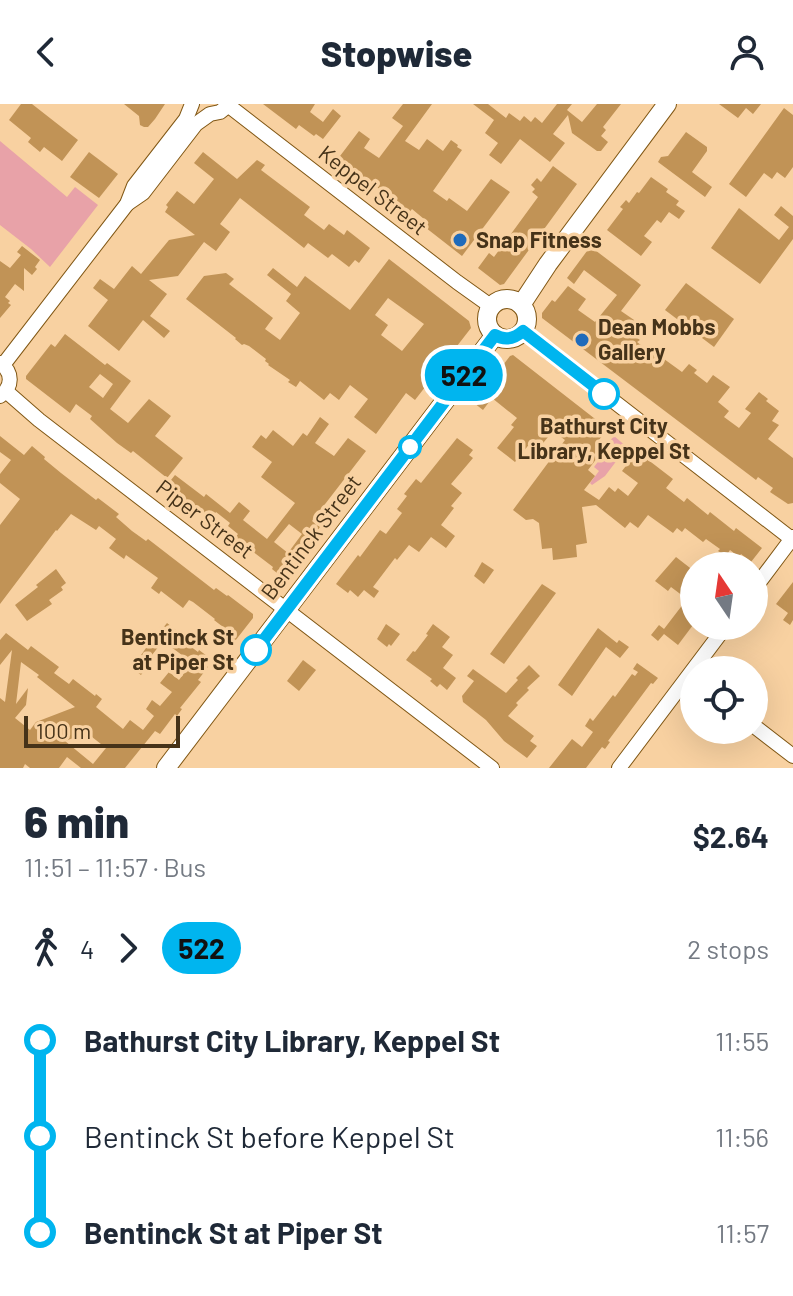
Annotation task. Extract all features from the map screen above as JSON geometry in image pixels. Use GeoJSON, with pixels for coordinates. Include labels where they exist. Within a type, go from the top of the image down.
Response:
{"type":"FeatureCollection","features":[{"type":"Feature","properties":{"kind":"main road"},"geometry":{"type":"LineString","coordinates":[[521,305],[667,104]]}},
{"type":"Feature","properties":{"kind":"main road"},"geometry":{"type":"LineString","coordinates":[[509,300],[521,305],[527,321],[523,331],[513,338],[495,335],[487,318],[492,307],[497,302],[509,300]]}},
{"type":"Feature","properties":{"kind":"main road","name":"Bentinck Street"},"geometry":{"type":"LineString","coordinates":[[166,768],[495,335]]}},
{"type":"Feature","properties":{"kind":"street"},"geometry":{"type":"LineString","coordinates":[[3,394],[10,386],[10,375],[2,364],[127,204],[134,186],[186,119],[194,104],[210,114]]}},
{"type":"Feature","properties":{"kind":"street"},"geometry":{"type":"LineString","coordinates":[[127,204],[143,193],[196,124],[229,105]]}},
{"type":"Feature","properties":{"kind":"street","name":"Keppel Street"},"geometry":{"type":"LineString","coordinates":[[229,105],[492,307]]}},
{"type":"Feature","properties":{"kind":"street"},"geometry":{"type":"LineString","coordinates":[[523,331],[793,539],[768,571]]}},
{"type":"Feature","properties":{"kind":"street","name":"Piper Street"},"geometry":{"type":"LineString","coordinates":[[3,394],[492,768]]}},
{"type":"Feature","properties":{"kind":"street"},"geometry":{"type":"LineString","coordinates":[[619,768],[680,693]]}},
{"type":"Feature","properties":{"kind":"street"},"geometry":{"type":"LineString","coordinates":[[768,737],[793,756]]}},
{"type":"Feature","properties":{"kind":"shaded area"},"geometry":{"type":"Polygon","coordinates":[[[0,141],[67,197],[75,187],[98,205],[50,267],[0,225],[0,141]]]}},
{"type":"Feature","properties":{"kind":"shaded area"},"geometry":{"type":"Polygon","coordinates":[[[614,436],[627,447],[605,476],[592,485],[590,483],[599,471],[594,467],[603,455],[600,453],[614,436]]]}},
{"type":"Feature","properties":{"kind":"building"},"geometry":{"type":"Polygon","coordinates":[[[21,104],[32,104],[78,140],[62,161],[44,147],[40,152],[28,142],[31,138],[9,120],[21,104]]]}},
{"type":"Feature","properties":{"kind":"building"},"geometry":{"type":"Polygon","coordinates":[[[124,104],[165,104],[148,127],[144,127],[140,125],[139,116],[124,104]]]}},
{"type":"Feature","properties":{"kind":"building"},"geometry":{"type":"Polygon","coordinates":[[[263,104],[315,104],[310,112],[323,122],[333,109],[341,116],[323,139],[299,125],[296,129],[263,104]]]}},
{"type":"Feature","properties":{"kind":"building"},"geometry":{"type":"Polygon","coordinates":[[[403,104],[432,104],[405,141],[419,150],[427,139],[443,151],[451,140],[462,150],[433,191],[467,211],[491,179],[510,192],[462,256],[421,224],[424,219],[412,209],[408,214],[374,185],[372,187],[337,160],[359,131],[370,139],[364,148],[379,158],[403,126],[392,118],[403,104]]]}},
{"type":"Feature","properties":{"kind":"building"},"geometry":{"type":"Polygon","coordinates":[[[473,104],[488,104],[506,118],[509,113],[520,121],[524,116],[531,122],[535,117],[542,123],[557,104],[572,104],[567,110],[582,122],[597,104],[621,104],[603,127],[606,130],[601,136],[608,142],[601,151],[572,133],[568,115],[553,134],[565,143],[550,162],[520,139],[501,164],[489,155],[498,143],[485,133],[494,120],[473,104]]]}},
{"type":"Feature","properties":{"kind":"building"},"geometry":{"type":"Polygon","coordinates":[[[719,104],[761,104],[753,114],[746,108],[738,118],[719,104]]]}},
{"type":"Feature","properties":{"kind":"building"},"geometry":{"type":"Polygon","coordinates":[[[784,108],[793,115],[793,167],[785,178],[777,172],[772,179],[764,173],[746,197],[729,184],[784,108]]]}},
{"type":"Feature","properties":{"kind":"building"},"geometry":{"type":"Polygon","coordinates":[[[686,132],[707,147],[692,172],[712,187],[705,197],[658,162],[661,157],[668,156],[686,132]]]}},
{"type":"Feature","properties":{"kind":"building"},"geometry":{"type":"Polygon","coordinates":[[[89,152],[118,174],[99,198],[70,177],[89,152]]]}},
{"type":"Feature","properties":{"kind":"building"},"geometry":{"type":"Polygon","coordinates":[[[203,152],[237,179],[257,160],[265,165],[261,170],[310,207],[304,215],[324,230],[329,224],[344,235],[347,230],[370,248],[359,263],[355,260],[349,267],[332,254],[328,258],[308,243],[304,248],[240,198],[220,224],[230,232],[216,251],[204,242],[178,276],[149,280],[167,294],[150,316],[170,331],[164,338],[143,320],[119,351],[88,326],[108,300],[93,288],[100,279],[114,289],[132,266],[141,274],[169,240],[195,235],[165,212],[166,205],[177,191],[194,204],[214,179],[194,163],[203,152]]]}},
{"type":"Feature","properties":{"kind":"building"},"geometry":{"type":"Polygon","coordinates":[[[553,166],[577,184],[504,284],[500,285],[478,268],[489,253],[494,257],[538,197],[532,192],[535,189],[531,185],[537,178],[541,182],[553,166]]]}},
{"type":"Feature","properties":{"kind":"building"},"geometry":{"type":"Polygon","coordinates":[[[651,177],[668,189],[666,192],[679,201],[676,205],[685,211],[679,219],[669,212],[661,223],[657,220],[644,236],[652,242],[641,256],[607,230],[623,209],[620,207],[626,200],[629,203],[651,177]]]}},
{"type":"Feature","properties":{"kind":"building"},"geometry":{"type":"Polygon","coordinates":[[[781,206],[793,216],[793,239],[760,284],[711,248],[739,208],[779,240],[789,227],[774,215],[781,206]]]}},
{"type":"Feature","properties":{"kind":"building"},"geometry":{"type":"Polygon","coordinates":[[[22,246],[40,260],[32,275],[24,268],[24,291],[15,284],[5,297],[11,305],[0,318],[0,261],[10,268],[21,255],[17,252],[22,246]]]}},
{"type":"Feature","properties":{"kind":"building"},"geometry":{"type":"Polygon","coordinates":[[[595,250],[641,285],[621,311],[637,322],[629,332],[640,340],[637,342],[682,372],[689,364],[697,370],[694,373],[707,383],[713,375],[730,387],[718,402],[729,411],[724,417],[739,428],[751,413],[745,409],[759,392],[779,411],[772,421],[779,425],[768,439],[793,458],[793,503],[788,504],[770,492],[773,488],[758,477],[756,480],[542,318],[542,313],[552,300],[555,302],[568,286],[586,299],[578,310],[595,322],[617,295],[584,270],[574,284],[567,278],[587,251],[595,250]]]}},
{"type":"Feature","properties":{"kind":"building"},"geometry":{"type":"Polygon","coordinates":[[[389,259],[469,321],[471,328],[415,400],[406,393],[376,434],[354,417],[368,399],[350,385],[339,400],[330,393],[324,400],[300,381],[296,387],[268,365],[266,359],[249,346],[242,345],[186,299],[204,276],[226,273],[234,279],[229,284],[273,318],[265,329],[280,340],[300,313],[286,301],[291,294],[267,275],[273,268],[297,287],[305,276],[350,310],[389,259]],[[388,298],[375,315],[388,325],[381,335],[402,351],[424,324],[388,298]]]}},
{"type":"Feature","properties":{"kind":"building"},"geometry":{"type":"Polygon","coordinates":[[[686,283],[734,319],[714,347],[665,310],[686,283]]]}},
{"type":"Feature","properties":{"kind":"building"},"geometry":{"type":"Polygon","coordinates":[[[65,334],[131,381],[110,409],[128,423],[149,399],[171,416],[155,436],[183,458],[167,478],[133,451],[131,453],[117,443],[76,404],[70,413],[26,379],[51,344],[55,347],[65,334]],[[100,374],[89,387],[103,398],[113,384],[100,374]]]}},
{"type":"Feature","properties":{"kind":"building"},"geometry":{"type":"Polygon","coordinates":[[[513,355],[608,429],[598,441],[602,444],[588,470],[595,476],[584,490],[599,500],[609,487],[615,492],[618,488],[628,496],[638,483],[622,471],[636,453],[673,479],[666,488],[684,502],[687,498],[708,515],[710,512],[762,548],[759,552],[720,552],[720,549],[706,539],[703,542],[685,528],[682,532],[677,528],[673,533],[648,515],[638,528],[630,522],[625,528],[596,505],[582,507],[587,543],[576,545],[577,557],[553,560],[552,548],[542,549],[539,523],[533,519],[526,520],[513,510],[565,440],[553,431],[539,448],[531,442],[515,462],[497,448],[514,427],[511,425],[517,418],[492,398],[483,410],[474,403],[513,355]]]}},
{"type":"Feature","properties":{"kind":"building"},"geometry":{"type":"Polygon","coordinates":[[[320,417],[329,424],[315,443],[334,456],[348,438],[366,451],[312,521],[320,527],[282,577],[235,538],[238,534],[228,526],[230,523],[216,512],[211,519],[187,500],[185,504],[171,493],[173,490],[167,485],[175,475],[230,513],[239,502],[250,511],[243,520],[267,539],[295,503],[261,477],[272,462],[252,447],[261,435],[266,439],[273,430],[293,446],[303,433],[307,436],[320,417]],[[289,524],[274,542],[288,553],[302,534],[289,524]]]}},
{"type":"Feature","properties":{"kind":"building"},"geometry":{"type":"Polygon","coordinates":[[[0,436],[24,455],[32,446],[61,473],[119,514],[116,517],[132,531],[146,541],[148,539],[214,590],[216,588],[228,595],[253,614],[235,641],[225,634],[227,630],[193,602],[189,600],[183,608],[161,591],[159,594],[151,588],[158,578],[126,555],[124,559],[109,548],[116,539],[99,526],[96,530],[71,514],[0,604],[0,525],[20,499],[0,483],[0,474],[11,460],[0,452],[0,436]]]}},
{"type":"Feature","properties":{"kind":"building"},"geometry":{"type":"Polygon","coordinates":[[[457,438],[473,450],[469,455],[473,458],[451,484],[462,493],[441,525],[455,536],[446,548],[431,537],[419,552],[409,545],[373,587],[379,591],[374,598],[364,590],[358,597],[336,584],[380,530],[386,534],[402,513],[397,509],[407,496],[404,494],[416,479],[421,483],[457,438]]]}},
{"type":"Feature","properties":{"kind":"building"},"geometry":{"type":"Polygon","coordinates":[[[676,557],[680,560],[680,594],[671,587],[668,591],[655,581],[676,557]]]}},
{"type":"Feature","properties":{"kind":"building"},"geometry":{"type":"Polygon","coordinates":[[[482,562],[494,570],[484,584],[474,576],[482,562]]]}},
{"type":"Feature","properties":{"kind":"building"},"geometry":{"type":"Polygon","coordinates":[[[56,569],[66,583],[61,587],[63,590],[49,600],[52,604],[27,621],[15,605],[56,569]]]}},
{"type":"Feature","properties":{"kind":"building"},"geometry":{"type":"Polygon","coordinates":[[[793,582],[793,620],[790,625],[783,620],[788,613],[776,604],[793,582]]]}},
{"type":"Feature","properties":{"kind":"building"},"geometry":{"type":"Polygon","coordinates":[[[542,584],[556,593],[504,664],[490,654],[542,584]]]}},
{"type":"Feature","properties":{"kind":"building"},"geometry":{"type":"Polygon","coordinates":[[[680,608],[682,640],[678,645],[664,634],[658,641],[651,635],[659,625],[664,629],[680,608]]]}},
{"type":"Feature","properties":{"kind":"building"},"geometry":{"type":"Polygon","coordinates":[[[167,623],[178,632],[175,635],[211,659],[198,680],[201,682],[177,716],[175,714],[160,734],[155,731],[125,768],[81,768],[67,757],[59,768],[30,768],[25,764],[23,768],[0,768],[0,698],[5,702],[12,650],[0,665],[0,640],[6,633],[28,650],[31,646],[59,667],[54,673],[69,684],[73,679],[96,694],[102,699],[96,707],[123,729],[130,720],[143,730],[154,716],[146,709],[152,700],[160,706],[172,692],[160,683],[169,672],[179,680],[191,664],[163,641],[141,675],[132,668],[167,623]],[[21,662],[16,704],[28,688],[26,705],[15,718],[30,730],[36,722],[75,707],[37,677],[39,675],[21,662]],[[87,733],[65,741],[93,764],[106,748],[87,733]]]}},
{"type":"Feature","properties":{"kind":"building"},"geometry":{"type":"Polygon","coordinates":[[[386,624],[400,634],[387,647],[377,639],[386,624]]]}},
{"type":"Feature","properties":{"kind":"building"},"geometry":{"type":"Polygon","coordinates":[[[433,624],[450,637],[442,647],[453,655],[443,668],[456,678],[447,690],[440,684],[437,687],[430,681],[432,679],[406,660],[428,635],[433,624]]]}},
{"type":"Feature","properties":{"kind":"building"},"geometry":{"type":"Polygon","coordinates":[[[598,628],[617,643],[619,640],[629,647],[620,658],[606,647],[572,696],[558,685],[598,628]]]}},
{"type":"Feature","properties":{"kind":"building"},"geometry":{"type":"Polygon","coordinates":[[[303,660],[316,670],[299,691],[287,681],[303,660]]]}},
{"type":"Feature","properties":{"kind":"building"},"geometry":{"type":"Polygon","coordinates":[[[637,663],[658,678],[651,683],[605,749],[602,747],[586,768],[549,768],[572,739],[582,747],[593,732],[585,726],[590,718],[593,721],[632,674],[635,676],[638,672],[633,669],[637,663]]]}},
{"type":"Feature","properties":{"kind":"building"},"geometry":{"type":"Polygon","coordinates":[[[529,665],[540,676],[527,688],[529,690],[508,716],[534,736],[530,741],[537,746],[527,758],[463,702],[462,696],[474,681],[467,676],[473,669],[506,693],[529,665]]]}},
{"type":"Feature","properties":{"kind":"bus line","name":"522"},"geometry":{"type":"LineString","coordinates":[[256,650],[495,335],[513,338],[523,331],[604,394]]}},
{"type":"Feature","properties":{"kind":"place","name":"Snap Fitness"},"geometry":{"type":"Point","coordinates":[460,240]}},
{"type":"Feature","properties":{"kind":"place","name":"Dean Mobbs Gallery"},"geometry":{"type":"Point","coordinates":[582,340]}},
{"type":"Feature","properties":{"kind":"place","name":"Bathurst City Library, Keppel St"},"geometry":{"type":"Point","coordinates":[604,394]}},
{"type":"Feature","properties":{"kind":"place","name":"Bentinck St at Piper St"},"geometry":{"type":"Point","coordinates":[256,650]}}]}
